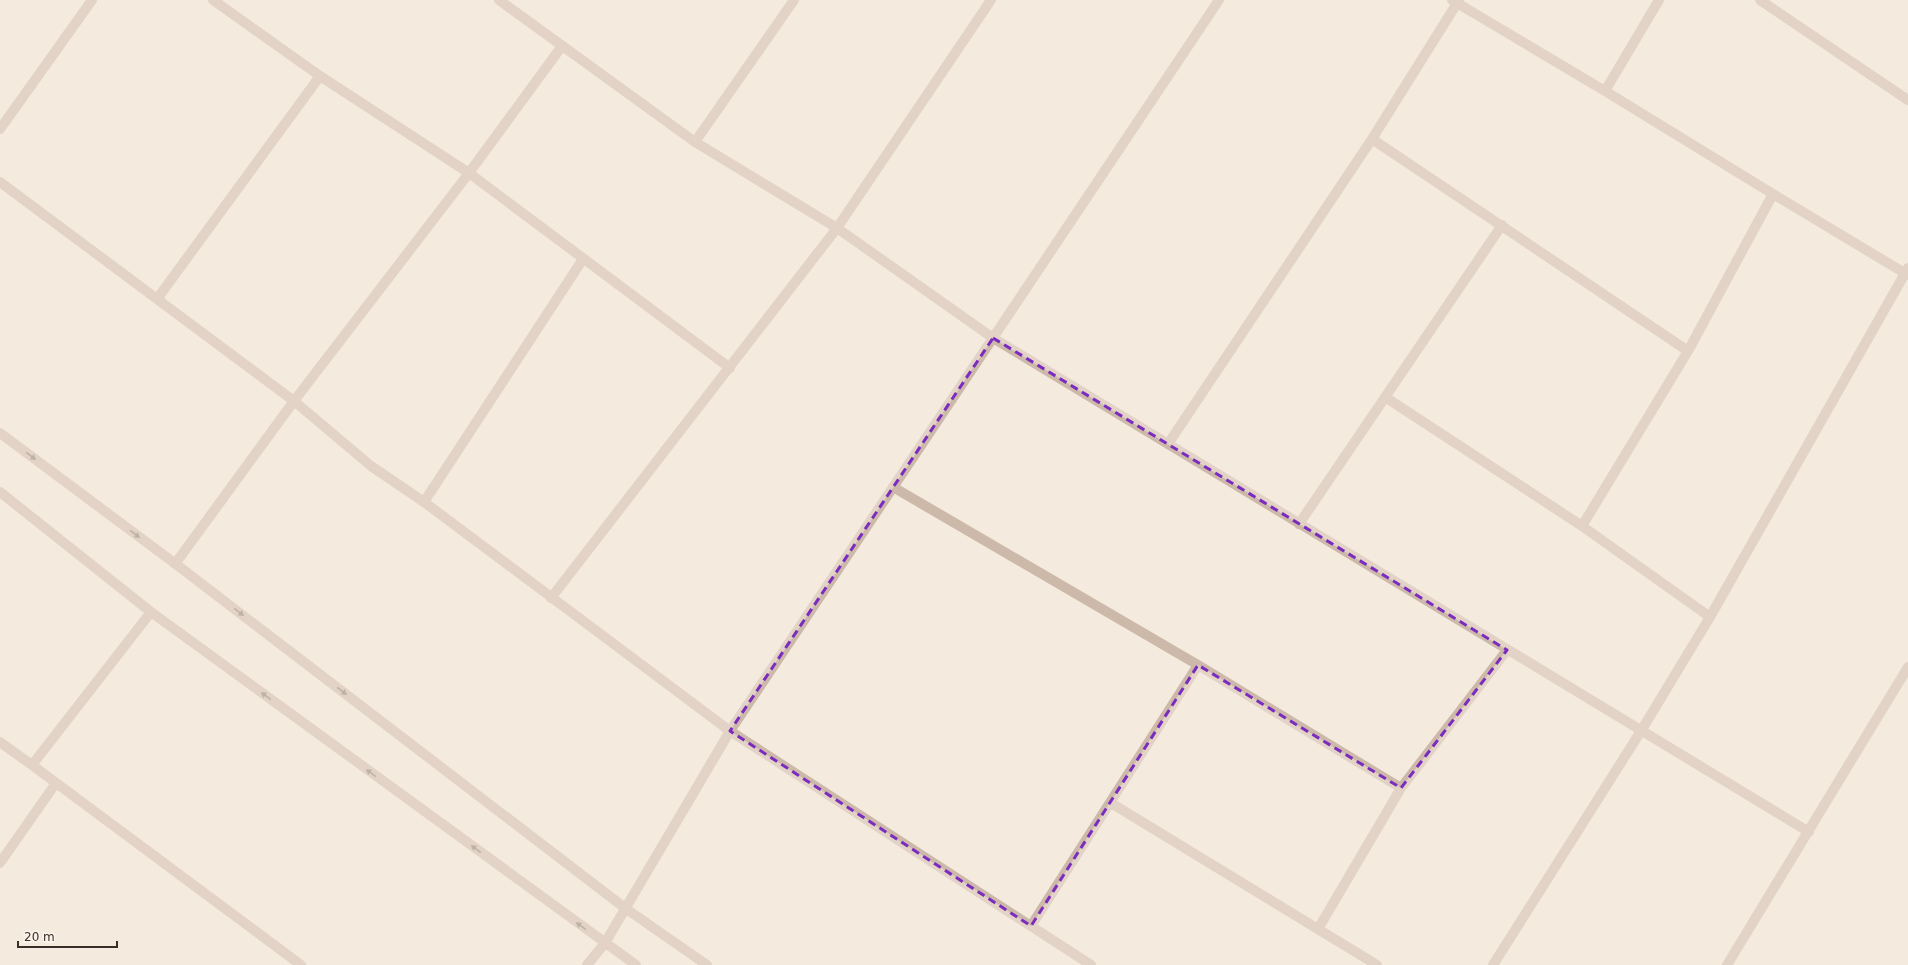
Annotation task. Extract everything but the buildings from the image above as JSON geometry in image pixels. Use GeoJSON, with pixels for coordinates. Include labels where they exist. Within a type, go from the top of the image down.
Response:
{"type":"FeatureCollection","features":[{"type":"Feature","properties":{"kind":"street"},"geometry":{"type":"LineString","coordinates":[[0,129],[92,0]]}},
{"type":"Feature","properties":{"kind":"street"},"geometry":{"type":"LineString","coordinates":[[212,0],[320,76],[469,172],[730,368]]}},
{"type":"Feature","properties":{"kind":"street"},"geometry":{"type":"LineString","coordinates":[[499,0],[695,142],[837,228],[993,338],[1809,832]]}},
{"type":"Feature","properties":{"kind":"street"},"geometry":{"type":"LineString","coordinates":[[695,142],[794,0]]}},
{"type":"Feature","properties":{"kind":"street"},"geometry":{"type":"LineString","coordinates":[[551,598],[837,228],[991,0]]}},
{"type":"Feature","properties":{"kind":"street"},"geometry":{"type":"LineString","coordinates":[[588,965],[605,943],[730,731],[1218,0]]}},
{"type":"Feature","properties":{"kind":"street"},"geometry":{"type":"LineString","coordinates":[[1605,91],[1659,0]]}},
{"type":"Feature","properties":{"kind":"street"},"geometry":{"type":"LineString","coordinates":[[1760,0],[1908,100]]}},
{"type":"Feature","properties":{"kind":"street"},"geometry":{"type":"LineString","coordinates":[[1168,444],[1372,139],[1456,1],[1773,194],[1907,272],[1710,617],[1641,731],[1493,965]]}},
{"type":"Feature","properties":{"kind":"street"},"geometry":{"type":"LineString","coordinates":[[175,564],[294,401],[469,172],[562,46]]}},
{"type":"Feature","properties":{"kind":"street"},"geometry":{"type":"LineString","coordinates":[[157,299],[320,76]]}},
{"type":"Feature","properties":{"kind":"street"},"geometry":{"type":"LineString","coordinates":[[1372,139],[1688,351]]}},
{"type":"Feature","properties":{"kind":"street"},"geometry":{"type":"LineString","coordinates":[[0,182],[294,401],[371,466],[424,502],[730,731],[1091,965]]}},
{"type":"Feature","properties":{"kind":"street"},"geometry":{"type":"LineString","coordinates":[[1582,526],[1688,351],[1773,194]]}},
{"type":"Feature","properties":{"kind":"street"},"geometry":{"type":"LineString","coordinates":[[1299,524],[1502,225]]}},
{"type":"Feature","properties":{"kind":"street"},"geometry":{"type":"LineString","coordinates":[[424,502],[583,259]]}},
{"type":"Feature","properties":{"kind":"street"},"geometry":{"type":"LineString","coordinates":[[1385,397],[1582,526],[1710,617]]}},
{"type":"Feature","properties":{"kind":"street"},"geometry":{"type":"LineString","coordinates":[[0,433],[175,564],[625,908],[707,965]]}},
{"type":"Feature","properties":{"kind":"street"},"geometry":{"type":"LineString","coordinates":[[893,487],[1198,665],[1402,788]]}},
{"type":"Feature","properties":{"kind":"street"},"geometry":{"type":"LineString","coordinates":[[0,492],[151,612],[636,965]]}},
{"type":"Feature","properties":{"kind":"street"},"geometry":{"type":"LineString","coordinates":[[32,765],[151,612]]}},
{"type":"Feature","properties":{"kind":"street"},"geometry":{"type":"LineString","coordinates":[[1318,929],[1402,788],[1507,650]]}},
{"type":"Feature","properties":{"kind":"street"},"geometry":{"type":"LineString","coordinates":[[1031,926],[1198,665]]}},
{"type":"Feature","properties":{"kind":"street"},"geometry":{"type":"LineString","coordinates":[[1727,965],[1908,667]]}},
{"type":"Feature","properties":{"kind":"street"},"geometry":{"type":"LineString","coordinates":[[0,742],[301,965]]}},
{"type":"Feature","properties":{"kind":"street"},"geometry":{"type":"LineString","coordinates":[[0,863],[56,783]]}},
{"type":"Feature","properties":{"kind":"street"},"geometry":{"type":"LineString","coordinates":[[1111,803],[1377,965]]}},
{"type":"Feature","properties":{"kind":"highlighted area"},"geometry":{"type":"Polygon","coordinates":[[[993,338],[1507,650],[1401,788],[1198,665],[1031,926],[730,731],[993,338]]]}}]}
